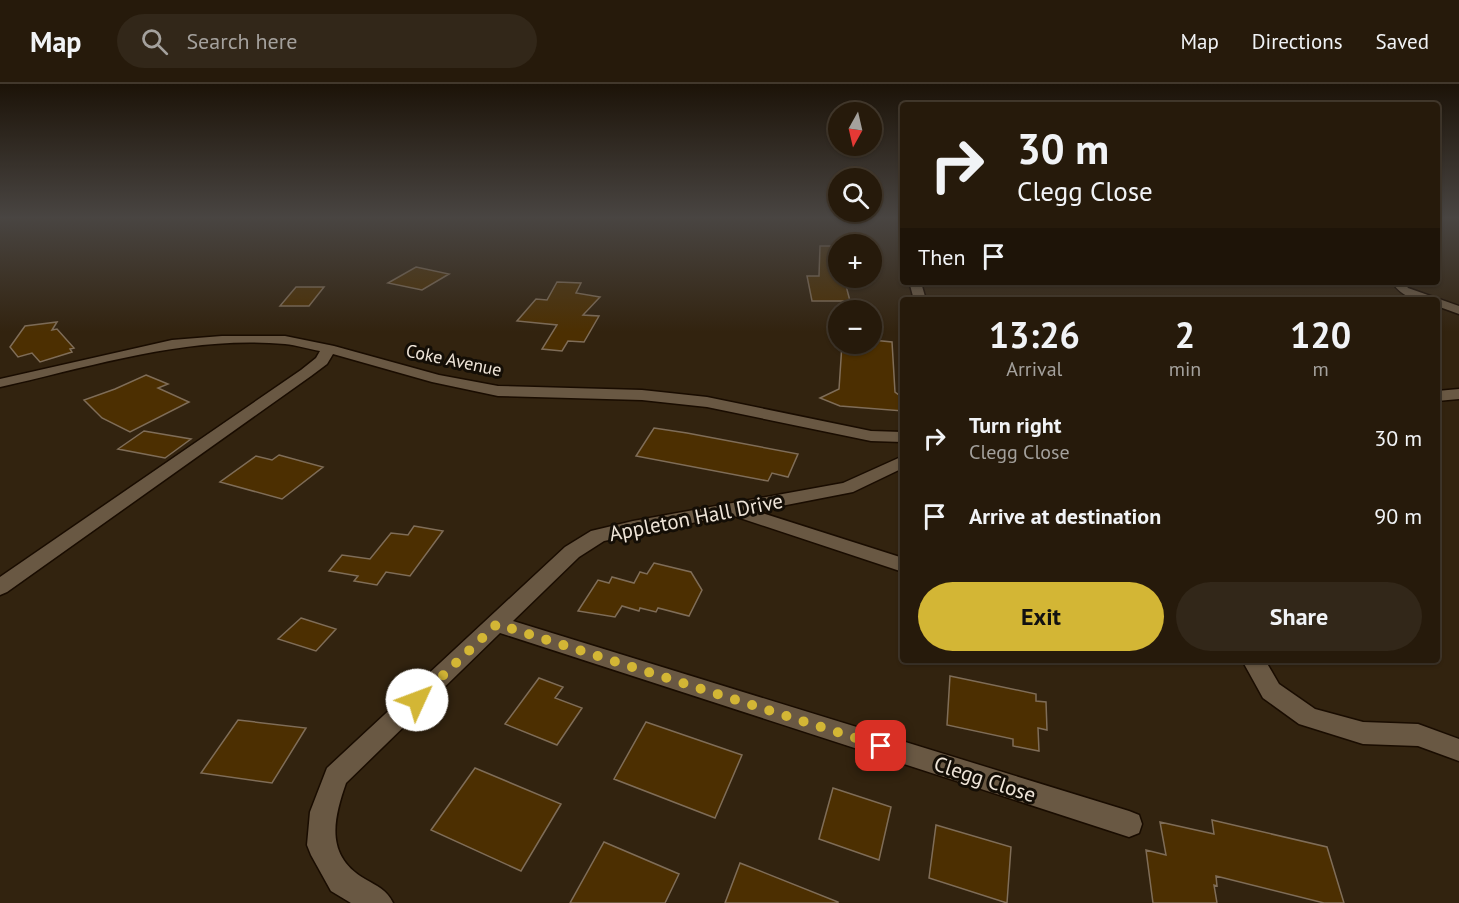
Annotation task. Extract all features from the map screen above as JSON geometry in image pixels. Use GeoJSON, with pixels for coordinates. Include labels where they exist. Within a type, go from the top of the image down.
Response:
{"type":"FeatureCollection","features":[{"type":"Feature","properties":{"kind":"street"},"geometry":{"type":"LineString","coordinates":[[1400,285],[1404,291],[1421,297]]}},
{"type":"Feature","properties":{"kind":"street"},"geometry":{"type":"LineString","coordinates":[[1440,303],[1459,310]]}},
{"type":"Feature","properties":{"kind":"street","name":"Coke Avenue"},"geometry":{"type":"LineString","coordinates":[[0,383],[172,344],[222,340],[285,340],[329,349],[437,379],[498,391],[642,395],[707,402],[871,436],[900,437]]}},
{"type":"Feature","properties":{"kind":"street"},"geometry":{"type":"LineString","coordinates":[[0,586],[306,374],[322,361],[329,349]]}},
{"type":"Feature","properties":{"kind":"street"},"geometry":{"type":"LineString","coordinates":[[1440,396],[1459,394]]}},
{"type":"Feature","properties":{"kind":"street","name":"Appleton Hall Drive"},"geometry":{"type":"LineString","coordinates":[[378,903],[341,880],[321,845],[323,812],[336,776],[572,552],[598,536],[633,526],[848,488],[900,462]]}},
{"type":"Feature","properties":{"kind":"street"},"geometry":{"type":"LineString","coordinates":[[733,509],[900,564]]}},
{"type":"Feature","properties":{"kind":"street","name":"Clegg Close"},"geometry":{"type":"LineString","coordinates":[[497,624],[1129,824]]}},
{"type":"Feature","properties":{"kind":"street"},"geometry":{"type":"LineString","coordinates":[[1255,663],[1271,691],[1308,717],[1363,733],[1418,735],[1459,750]]}},
{"type":"Feature","properties":{"kind":"building"},"geometry":{"type":"Polygon","coordinates":[[[820,255],[828,255],[828,288],[847,288],[850,300],[812,301],[807,276],[819,276],[820,255]]]}},
{"type":"Feature","properties":{"kind":"building"},"geometry":{"type":"Polygon","coordinates":[[[416,267],[449,274],[422,290],[388,283],[416,267]]]}},
{"type":"Feature","properties":{"kind":"building"},"geometry":{"type":"Polygon","coordinates":[[[557,282],[581,283],[576,293],[600,297],[583,315],[599,316],[584,342],[568,341],[562,351],[542,349],[557,325],[517,321],[536,299],[547,300],[557,282]]]}},
{"type":"Feature","properties":{"kind":"building"},"geometry":{"type":"Polygon","coordinates":[[[296,287],[324,287],[309,306],[280,306],[296,287]]]}},
{"type":"Feature","properties":{"kind":"building"},"geometry":{"type":"Polygon","coordinates":[[[57,322],[52,330],[57,329],[74,348],[70,349],[72,352],[40,362],[32,353],[18,357],[10,347],[25,326],[57,322]]]}},
{"type":"Feature","properties":{"kind":"building"},"geometry":{"type":"Polygon","coordinates":[[[882,341],[892,342],[895,392],[900,396],[900,411],[840,406],[820,398],[839,389],[841,354],[882,354],[882,341]]]}},
{"type":"Feature","properties":{"kind":"building"},"geometry":{"type":"Polygon","coordinates":[[[146,375],[168,384],[158,388],[189,402],[130,432],[102,418],[84,400],[115,389],[146,375]]]}},
{"type":"Feature","properties":{"kind":"building"},"geometry":{"type":"Polygon","coordinates":[[[654,428],[798,454],[788,477],[772,473],[768,481],[636,456],[654,428]]]}},
{"type":"Feature","properties":{"kind":"building"},"geometry":{"type":"Polygon","coordinates":[[[144,431],[191,439],[165,458],[118,449],[144,431]]]}},
{"type":"Feature","properties":{"kind":"building"},"geometry":{"type":"Polygon","coordinates":[[[279,455],[323,467],[282,499],[220,482],[256,456],[272,460],[279,455]]]}},
{"type":"Feature","properties":{"kind":"building"},"geometry":{"type":"Polygon","coordinates":[[[414,526],[443,531],[410,576],[386,572],[377,585],[354,581],[358,576],[329,571],[342,555],[370,559],[391,533],[408,535],[414,526]]]}},
{"type":"Feature","properties":{"kind":"building"},"geometry":{"type":"Polygon","coordinates":[[[654,563],[691,572],[702,590],[689,616],[658,608],[656,612],[640,608],[639,611],[622,606],[615,617],[578,611],[598,580],[609,583],[612,577],[634,583],[640,572],[647,574],[654,563]]]}},
{"type":"Feature","properties":{"kind":"building"},"geometry":{"type":"Polygon","coordinates":[[[301,618],[336,629],[316,651],[278,639],[301,618]]]}},
{"type":"Feature","properties":{"kind":"building"},"geometry":{"type":"Polygon","coordinates":[[[950,676],[1036,694],[1036,701],[1046,702],[1047,730],[1038,728],[1039,751],[1013,746],[1013,739],[947,725],[950,676]]]}},
{"type":"Feature","properties":{"kind":"building"},"geometry":{"type":"Polygon","coordinates":[[[539,678],[563,687],[555,698],[582,708],[557,745],[505,724],[539,678]]]}},
{"type":"Feature","properties":{"kind":"building"},"geometry":{"type":"Polygon","coordinates":[[[238,720],[306,728],[272,783],[201,773],[238,720]]]}},
{"type":"Feature","properties":{"kind":"building"},"geometry":{"type":"Polygon","coordinates":[[[646,722],[742,755],[715,818],[614,779],[646,722]]]}},
{"type":"Feature","properties":{"kind":"building"},"geometry":{"type":"Polygon","coordinates":[[[475,768],[561,804],[521,871],[431,830],[475,768]]]}},
{"type":"Feature","properties":{"kind":"building"},"geometry":{"type":"Polygon","coordinates":[[[833,788],[891,807],[879,860],[819,839],[833,788]]]}},
{"type":"Feature","properties":{"kind":"building"},"geometry":{"type":"Polygon","coordinates":[[[1212,820],[1327,847],[1344,903],[1324,903],[1216,876],[1217,886],[1214,885],[1217,903],[1153,903],[1146,850],[1166,855],[1160,822],[1214,834],[1212,820]]]}},
{"type":"Feature","properties":{"kind":"building"},"geometry":{"type":"Polygon","coordinates":[[[936,825],[1011,847],[1007,903],[929,878],[936,825]]]}},
{"type":"Feature","properties":{"kind":"building"},"geometry":{"type":"Polygon","coordinates":[[[604,842],[679,874],[665,903],[570,903],[604,842]]]}},
{"type":"Feature","properties":{"kind":"building"},"geometry":{"type":"Polygon","coordinates":[[[740,863],[838,902],[838,903],[725,903],[740,863]]]}},
{"type":"Feature","properties":{"kind":"route"},"geometry":{"type":"LineString","coordinates":[[417,700],[497,624],[881,746]]}}]}
